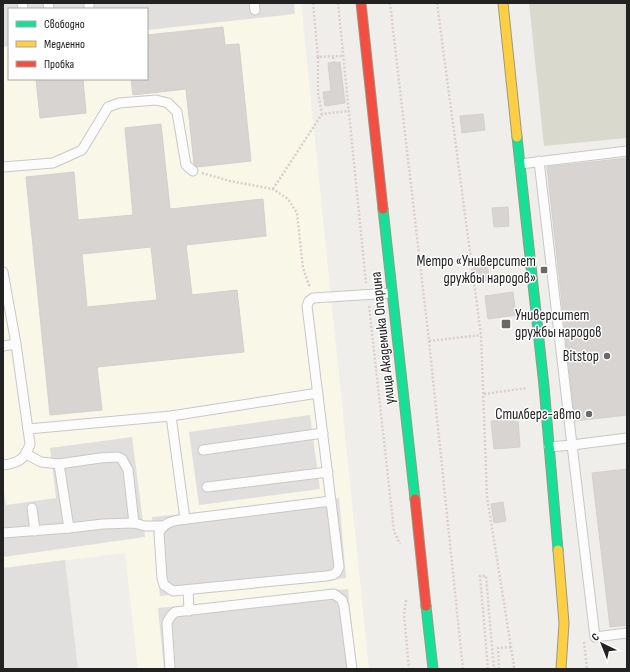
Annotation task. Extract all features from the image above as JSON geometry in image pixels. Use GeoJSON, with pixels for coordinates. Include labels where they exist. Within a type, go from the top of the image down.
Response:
{"type":"FeatureCollection","features":[{"type":"Feature","properties":{"kind":"street","name":"улица Академика Опарина"},"geometry":{"type":"LineString","coordinates":[[361,3],[433,669]]}},
{"type":"Feature","properties":{"kind":"street"},"geometry":{"type":"LineString","coordinates":[[503,3],[544,386],[564,623],[561,668]]}},
{"type":"Feature","properties":{"kind":"lane"},"geometry":{"type":"LineString","coordinates":[[3,167],[53,163],[82,150],[108,107],[119,103],[156,100],[168,103],[177,112],[186,165],[193,171]]}},
{"type":"Feature","properties":{"kind":"lane"},"geometry":{"type":"LineString","coordinates":[[520,164],[627,151]]}},
{"type":"Feature","properties":{"kind":"lane"},"geometry":{"type":"LineString","coordinates":[[539,161],[595,637],[627,633]]}},
{"type":"Feature","properties":{"kind":"lane"},"geometry":{"type":"LineString","coordinates":[[3,272],[16,344],[30,444],[26,454],[21,460],[3,465]]}},
{"type":"Feature","properties":{"kind":"lane"},"geometry":{"type":"LineString","coordinates":[[162,526],[159,533],[162,578],[164,584],[173,591],[335,575],[339,567],[307,306],[309,301],[313,298],[392,293]]}},
{"type":"Feature","properties":{"kind":"lane"},"geometry":{"type":"LineString","coordinates":[[3,346],[16,344]]}},
{"type":"Feature","properties":{"kind":"lane"},"geometry":{"type":"LineString","coordinates":[[28,429],[171,416],[318,393]]}},
{"type":"Feature","properties":{"kind":"lane"},"geometry":{"type":"LineString","coordinates":[[171,416],[185,519]]}},
{"type":"Feature","properties":{"kind":"lane"},"geometry":{"type":"LineString","coordinates":[[203,450],[323,433]]}},
{"type":"Feature","properties":{"kind":"lane"},"geometry":{"type":"LineString","coordinates":[[549,448],[627,438]]}},
{"type":"Feature","properties":{"kind":"lane"},"geometry":{"type":"LineString","coordinates":[[26,454],[41,462],[59,464],[118,456],[122,458],[128,470],[134,523]]}},
{"type":"Feature","properties":{"kind":"lane"},"geometry":{"type":"LineString","coordinates":[[59,464],[69,528]]}},
{"type":"Feature","properties":{"kind":"lane"},"geometry":{"type":"LineString","coordinates":[[207,487],[328,472]]}},
{"type":"Feature","properties":{"kind":"lane"},"geometry":{"type":"LineString","coordinates":[[3,533],[103,524],[134,523],[145,526],[162,526],[169,522],[185,519],[331,501]]}},
{"type":"Feature","properties":{"kind":"lane"},"geometry":{"type":"LineString","coordinates":[[32,508],[35,530]]}},
{"type":"Feature","properties":{"kind":"lane"},"geometry":{"type":"LineString","coordinates":[[188,590],[189,611]]}},
{"type":"Feature","properties":{"kind":"lane"},"geometry":{"type":"LineString","coordinates":[[170,669],[167,623],[175,612],[334,594],[342,600],[344,607],[352,669]]}},
{"type":"Feature","properties":{"kind":"path"},"geometry":{"type":"LineString","coordinates":[[273,189],[322,114],[318,93],[318,57],[313,3]]}},
{"type":"Feature","properties":{"kind":"path"},"geometry":{"type":"LineString","coordinates":[[338,3],[394,531],[402,550]]}},
{"type":"Feature","properties":{"kind":"path"},"geometry":{"type":"LineString","coordinates":[[390,3],[430,341],[463,669]]}},
{"type":"Feature","properties":{"kind":"path"},"geometry":{"type":"LineString","coordinates":[[437,3],[481,335],[487,497],[514,666],[513,669]]}},
{"type":"Feature","properties":{"kind":"path"},"geometry":{"type":"LineString","coordinates":[[318,57],[343,56]]}},
{"type":"Feature","properties":{"kind":"path"},"geometry":{"type":"LineString","coordinates":[[333,57],[334,62]]}},
{"type":"Feature","properties":{"kind":"path"},"geometry":{"type":"LineString","coordinates":[[322,114],[349,111]]}},
{"type":"Feature","properties":{"kind":"path"},"geometry":{"type":"LineString","coordinates":[[193,171],[230,181],[273,189],[288,199],[297,213],[303,268],[313,298]]}},
{"type":"Feature","properties":{"kind":"path"},"geometry":{"type":"LineString","coordinates":[[430,341],[481,335]]}},
{"type":"Feature","properties":{"kind":"path"},"geometry":{"type":"LineString","coordinates":[[484,394],[544,386]]}},
{"type":"Feature","properties":{"kind":"path"},"geometry":{"type":"LineString","coordinates":[[488,669],[480,576],[486,576],[494,669],[500,668],[498,648],[511,647]]}},
{"type":"Feature","properties":{"kind":"path"},"geometry":{"type":"LineString","coordinates":[[407,595],[404,614],[409,669]]}},
{"type":"Feature","properties":{"kind":"shaded area"},"geometry":{"type":"Polygon","coordinates":[[[3,3],[301,3],[369,669],[138,669],[125,553],[3,568],[3,3]]]}},
{"type":"Feature","properties":{"kind":"shaded area"},"geometry":{"type":"Polygon","coordinates":[[[3,3],[294,3],[295,14],[148,30],[148,8],[8,8],[8,46],[3,47],[3,3]]]}},
{"type":"Feature","properties":{"kind":"shaded area"},"geometry":{"type":"Polygon","coordinates":[[[529,3],[627,3],[627,138],[544,146],[529,3]]]}},
{"type":"Feature","properties":{"kind":"shaded area"},"geometry":{"type":"Polygon","coordinates":[[[310,415],[320,489],[199,505],[189,432],[310,415]]]}},
{"type":"Feature","properties":{"kind":"shaded area"},"geometry":{"type":"Polygon","coordinates":[[[132,437],[145,537],[3,557],[3,486],[6,505],[56,498],[50,448],[132,437]]]}},
{"type":"Feature","properties":{"kind":"shaded area"},"geometry":{"type":"Polygon","coordinates":[[[339,498],[346,578],[160,596],[152,517],[339,498]]]}},
{"type":"Feature","properties":{"kind":"shaded area"},"geometry":{"type":"Polygon","coordinates":[[[65,560],[78,669],[3,669],[3,568],[65,560]]]}},
{"type":"Feature","properties":{"kind":"shaded area"},"geometry":{"type":"Polygon","coordinates":[[[348,589],[356,669],[164,669],[158,608],[348,589]]]}},
{"type":"Feature","properties":{"kind":"building"},"geometry":{"type":"Polygon","coordinates":[[[223,27],[225,45],[239,44],[251,161],[197,167],[194,164],[186,89],[133,95],[131,80],[148,80],[148,35],[223,27]]]}},
{"type":"Feature","properties":{"kind":"building"},"geometry":{"type":"Polygon","coordinates":[[[340,62],[345,103],[325,106],[323,92],[331,91],[328,63],[340,62]]]}},
{"type":"Feature","properties":{"kind":"building"},"geometry":{"type":"Polygon","coordinates":[[[36,80],[83,80],[86,113],[40,118],[36,80]]]}},
{"type":"Feature","properties":{"kind":"building"},"geometry":{"type":"Polygon","coordinates":[[[483,114],[485,130],[462,133],[460,116],[483,114]]]}},
{"type":"Feature","properties":{"kind":"building"},"geometry":{"type":"Polygon","coordinates":[[[161,124],[170,209],[263,199],[266,236],[186,245],[192,295],[237,290],[244,352],[97,367],[102,410],[50,415],[26,177],[74,172],[78,220],[133,215],[125,128],[161,124]],[[151,247],[82,254],[87,307],[157,300],[151,247]]]}},
{"type":"Feature","properties":{"kind":"building"},"geometry":{"type":"Polygon","coordinates":[[[627,158],[627,415],[575,421],[547,167],[627,158]]]}},
{"type":"Feature","properties":{"kind":"building"},"geometry":{"type":"Polygon","coordinates":[[[508,207],[509,226],[494,227],[492,208],[508,207]]]}},
{"type":"Feature","properties":{"kind":"building"},"geometry":{"type":"Polygon","coordinates":[[[487,257],[489,280],[475,282],[473,258],[487,257]]]}},
{"type":"Feature","properties":{"kind":"building"},"geometry":{"type":"Polygon","coordinates":[[[513,292],[516,315],[488,319],[485,296],[513,292]]]}},
{"type":"Feature","properties":{"kind":"building"},"geometry":{"type":"Polygon","coordinates":[[[518,419],[520,447],[494,449],[491,421],[518,419]]]}},
{"type":"Feature","properties":{"kind":"building"},"geometry":{"type":"Polygon","coordinates":[[[627,469],[627,625],[610,627],[592,473],[627,469]]]}},
{"type":"Feature","properties":{"kind":"building"},"geometry":{"type":"Polygon","coordinates":[[[503,502],[506,521],[494,523],[491,504],[503,502]]]}},
{"type":"Feature","properties":{"kind":"traffic: fast"},"geometry":{"type":"LineString","coordinates":[[517,137],[544,386],[558,550]]}},
{"type":"Feature","properties":{"kind":"traffic: fast"},"geometry":{"type":"LineString","coordinates":[[383,209],[415,499]]}},
{"type":"Feature","properties":{"kind":"traffic: fast"},"geometry":{"type":"LineString","coordinates":[[426,606],[433,669]]}},
{"type":"Feature","properties":{"kind":"traffic: slow"},"geometry":{"type":"LineString","coordinates":[[503,3],[517,137]]}},
{"type":"Feature","properties":{"kind":"traffic: slow"},"geometry":{"type":"LineString","coordinates":[[558,550],[564,623],[561,669]]}},
{"type":"Feature","properties":{"kind":"traffic: jam"},"geometry":{"type":"LineString","coordinates":[[361,3],[383,209]]}},
{"type":"Feature","properties":{"kind":"traffic: jam"},"geometry":{"type":"LineString","coordinates":[[415,499],[426,606]]}},
{"type":"Feature","properties":{"kind":"place","name":"Метро «Университет дружбы народов»"},"geometry":{"type":"Point","coordinates":[544,270]}},
{"type":"Feature","properties":{"kind":"place","name":"Университет дружбы народов"},"geometry":{"type":"Point","coordinates":[506,324]}},
{"type":"Feature","properties":{"kind":"place","name":"Bitstop"},"geometry":{"type":"Point","coordinates":[607,356]}},
{"type":"Feature","properties":{"kind":"place","name":"Стилберг-авто"},"geometry":{"type":"Point","coordinates":[589,414]}}]}
